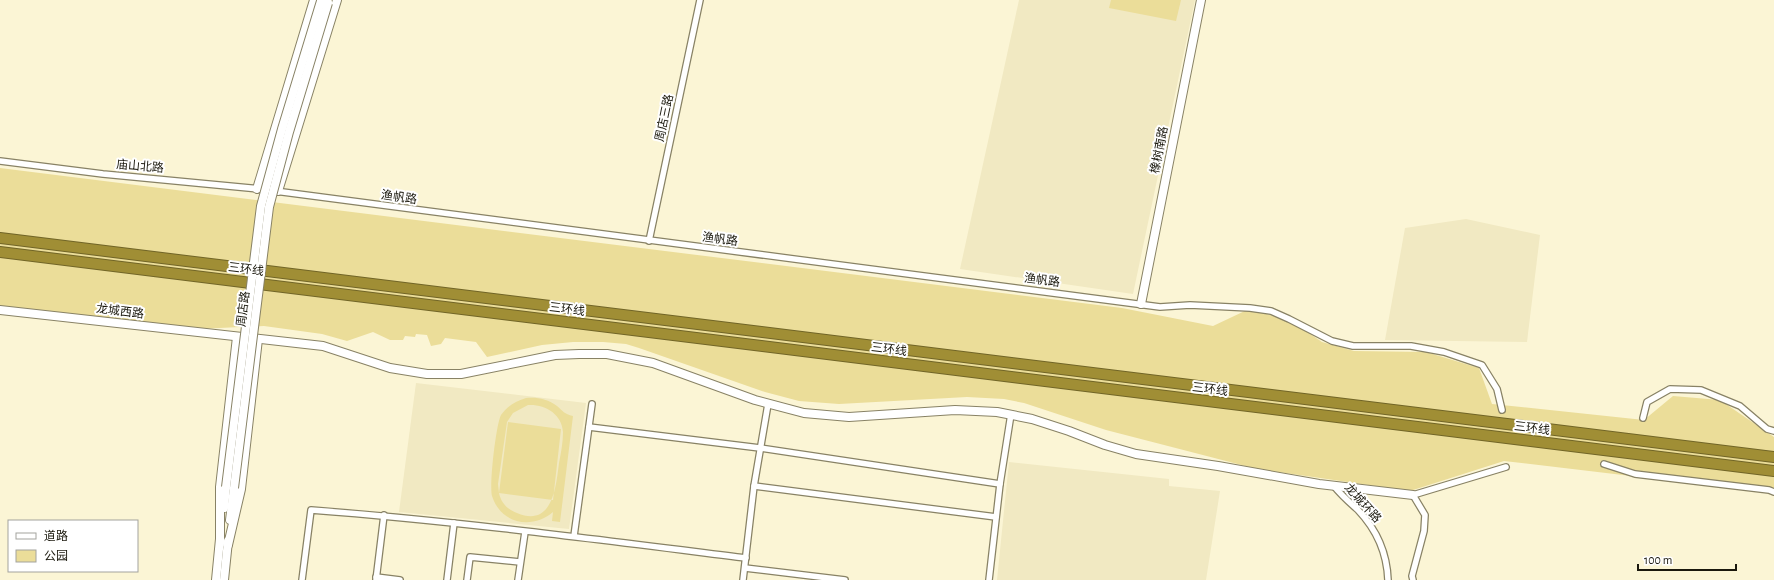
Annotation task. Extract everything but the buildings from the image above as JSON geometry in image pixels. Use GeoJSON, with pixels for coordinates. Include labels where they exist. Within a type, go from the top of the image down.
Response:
{"type":"FeatureCollection","features":[{"type":"Feature","properties":{"kind":"highway","name":"三环线"},"geometry":{"type":"LineString","coordinates":[[0,238],[1774,456]]}},
{"type":"Feature","properties":{"kind":"highway","name":"三环线"},"geometry":{"type":"LineString","coordinates":[[0,252],[1774,471]]}},
{"type":"Feature","properties":{"kind":"street"},"geometry":{"type":"LineString","coordinates":[[278,191],[336,0]]}},
{"type":"Feature","properties":{"kind":"street","name":"周店三路"},"geometry":{"type":"LineString","coordinates":[[649,241],[700,0]]}},
{"type":"Feature","properties":{"kind":"street","name":"橡树南路"},"geometry":{"type":"LineString","coordinates":[[1141,304],[1201,0]]}},
{"type":"Feature","properties":{"kind":"street"},"geometry":{"type":"LineString","coordinates":[[256,189],[323,1]]}},
{"type":"Feature","properties":{"kind":"street","name":"周店路"},"geometry":{"type":"LineString","coordinates":[[224,580],[224,545],[230,487],[269,207],[323,1]]}},
{"type":"Feature","properties":{"kind":"street","name":"庙山北路"},"geometry":{"type":"LineString","coordinates":[[0,161],[103,174],[278,191]]}},
{"type":"Feature","properties":{"kind":"street","name":"渔帆路"},"geometry":{"type":"LineString","coordinates":[[278,191],[1160,307],[1190,305],[1264,310],[1289,319],[1332,341],[1353,346],[1411,346],[1444,352],[1482,365],[1497,389],[1502,410]]}},
{"type":"Feature","properties":{"kind":"street","name":"龙城西路"},"geometry":{"type":"LineString","coordinates":[[0,310],[323,346],[390,368],[439,374],[469,372],[561,355],[607,354],[653,363],[768,404],[804,413],[836,417],[955,410],[1011,414],[1069,431],[1095,442],[1136,454],[1334,486],[1412,495]]}},
{"type":"Feature","properties":{"kind":"street"},"geometry":{"type":"LineString","coordinates":[[224,545],[220,487],[237,337]]}},
{"type":"Feature","properties":{"kind":"street"},"geometry":{"type":"LineString","coordinates":[[224,545],[241,489],[258,339]]}},
{"type":"Feature","properties":{"kind":"street"},"geometry":{"type":"LineString","coordinates":[[1643,418],[1647,402],[1670,389],[1701,390],[1740,406],[1767,429],[1774,431]]}},
{"type":"Feature","properties":{"kind":"street"},"geometry":{"type":"LineString","coordinates":[[574,536],[592,404]]}},
{"type":"Feature","properties":{"kind":"street"},"geometry":{"type":"LineString","coordinates":[[743,580],[754,486],[768,404]]}},
{"type":"Feature","properties":{"kind":"street"},"geometry":{"type":"LineString","coordinates":[[990,580],[1000,484],[1011,414]]}},
{"type":"Feature","properties":{"kind":"street"},"geometry":{"type":"LineString","coordinates":[[589,427],[760,448],[1000,484]]}},
{"type":"Feature","properties":{"kind":"street"},"geometry":{"type":"LineString","coordinates":[[1604,464],[1635,474],[1769,490],[1774,492]]}},
{"type":"Feature","properties":{"kind":"street"},"geometry":{"type":"LineString","coordinates":[[1413,580],[1412,576],[1424,531],[1425,515],[1412,495],[1506,467]]}},
{"type":"Feature","properties":{"kind":"street"},"geometry":{"type":"LineString","coordinates":[[754,486],[996,517]]}},
{"type":"Feature","properties":{"kind":"street","name":"龙城环路"},"geometry":{"type":"LineString","coordinates":[[1334,486],[1343,498],[1369,523],[1379,539],[1384,549],[1388,566],[1388,580]]}},
{"type":"Feature","properties":{"kind":"street"},"geometry":{"type":"LineString","coordinates":[[302,580],[311,510],[384,516],[574,536],[746,558]]}},
{"type":"Feature","properties":{"kind":"street"},"geometry":{"type":"LineString","coordinates":[[384,516],[376,578],[400,580]]}},
{"type":"Feature","properties":{"kind":"street"},"geometry":{"type":"LineString","coordinates":[[447,580],[454,524]]}},
{"type":"Feature","properties":{"kind":"street"},"geometry":{"type":"LineString","coordinates":[[518,580],[525,532]]}},
{"type":"Feature","properties":{"kind":"street","name":"周店路"},"geometry":{"type":"LineString","coordinates":[[216,580],[224,545]]}},
{"type":"Feature","properties":{"kind":"street"},"geometry":{"type":"LineString","coordinates":[[467,580],[470,557],[520,562]]}},
{"type":"Feature","properties":{"kind":"street"},"geometry":{"type":"LineString","coordinates":[[745,568],[845,580]]}},
{"type":"Feature","properties":{"kind":"shaded area"},"geometry":{"type":"Polygon","coordinates":[[[1019,0],[1195,0],[1133,294],[960,269],[1019,0]]]}},
{"type":"Feature","properties":{"kind":"shaded area"},"geometry":{"type":"Polygon","coordinates":[[[1466,219],[1540,235],[1527,342],[1385,340],[1405,228],[1466,219]]]}},
{"type":"Feature","properties":{"kind":"shaded area"},"geometry":{"type":"Polygon","coordinates":[[[416,383],[586,403],[569,529],[399,512],[416,383]]]}},
{"type":"Feature","properties":{"kind":"shaded area"},"geometry":{"type":"Polygon","coordinates":[[[1009,462],[1169,479],[1169,486],[1220,491],[1206,580],[997,580],[1009,462]]]}},
{"type":"Feature","properties":{"kind":"green space"},"geometry":{"type":"Polygon","coordinates":[[[1111,0],[1181,0],[1176,21],[1109,8],[1111,0]]]}},
{"type":"Feature","properties":{"kind":"green space"},"geometry":{"type":"Polygon","coordinates":[[[0,168],[1122,308],[1213,326],[1249,309],[1291,321],[1322,342],[1354,351],[1426,352],[1479,368],[1492,404],[1644,420],[1673,396],[1720,400],[1774,437],[1774,493],[1504,461],[1410,491],[1257,469],[1106,430],[1024,403],[1004,399],[967,397],[839,404],[799,401],[765,392],[626,344],[573,342],[542,345],[487,357],[476,342],[445,338],[441,344],[431,346],[427,335],[416,334],[415,337],[405,336],[403,340],[390,340],[373,332],[347,341],[322,334],[264,326],[198,329],[0,306],[0,168]]]}},
{"type":"Feature","properties":{"kind":"green space"},"geometry":{"type":"Polygon","coordinates":[[[534,398],[546,400],[573,416],[560,522],[552,521],[553,512],[545,518],[536,521],[518,521],[510,518],[502,513],[492,496],[492,468],[499,421],[501,415],[506,409],[522,399],[534,398]],[[528,405],[513,413],[507,422],[498,484],[499,493],[501,500],[508,508],[517,513],[529,516],[538,515],[545,510],[553,500],[562,448],[562,426],[560,420],[552,411],[540,406],[528,405]]]}},
{"type":"Feature","properties":{"kind":"green space"},"geometry":{"type":"Polygon","coordinates":[[[508,422],[561,429],[554,493],[551,500],[499,493],[508,422]]]}}]}
